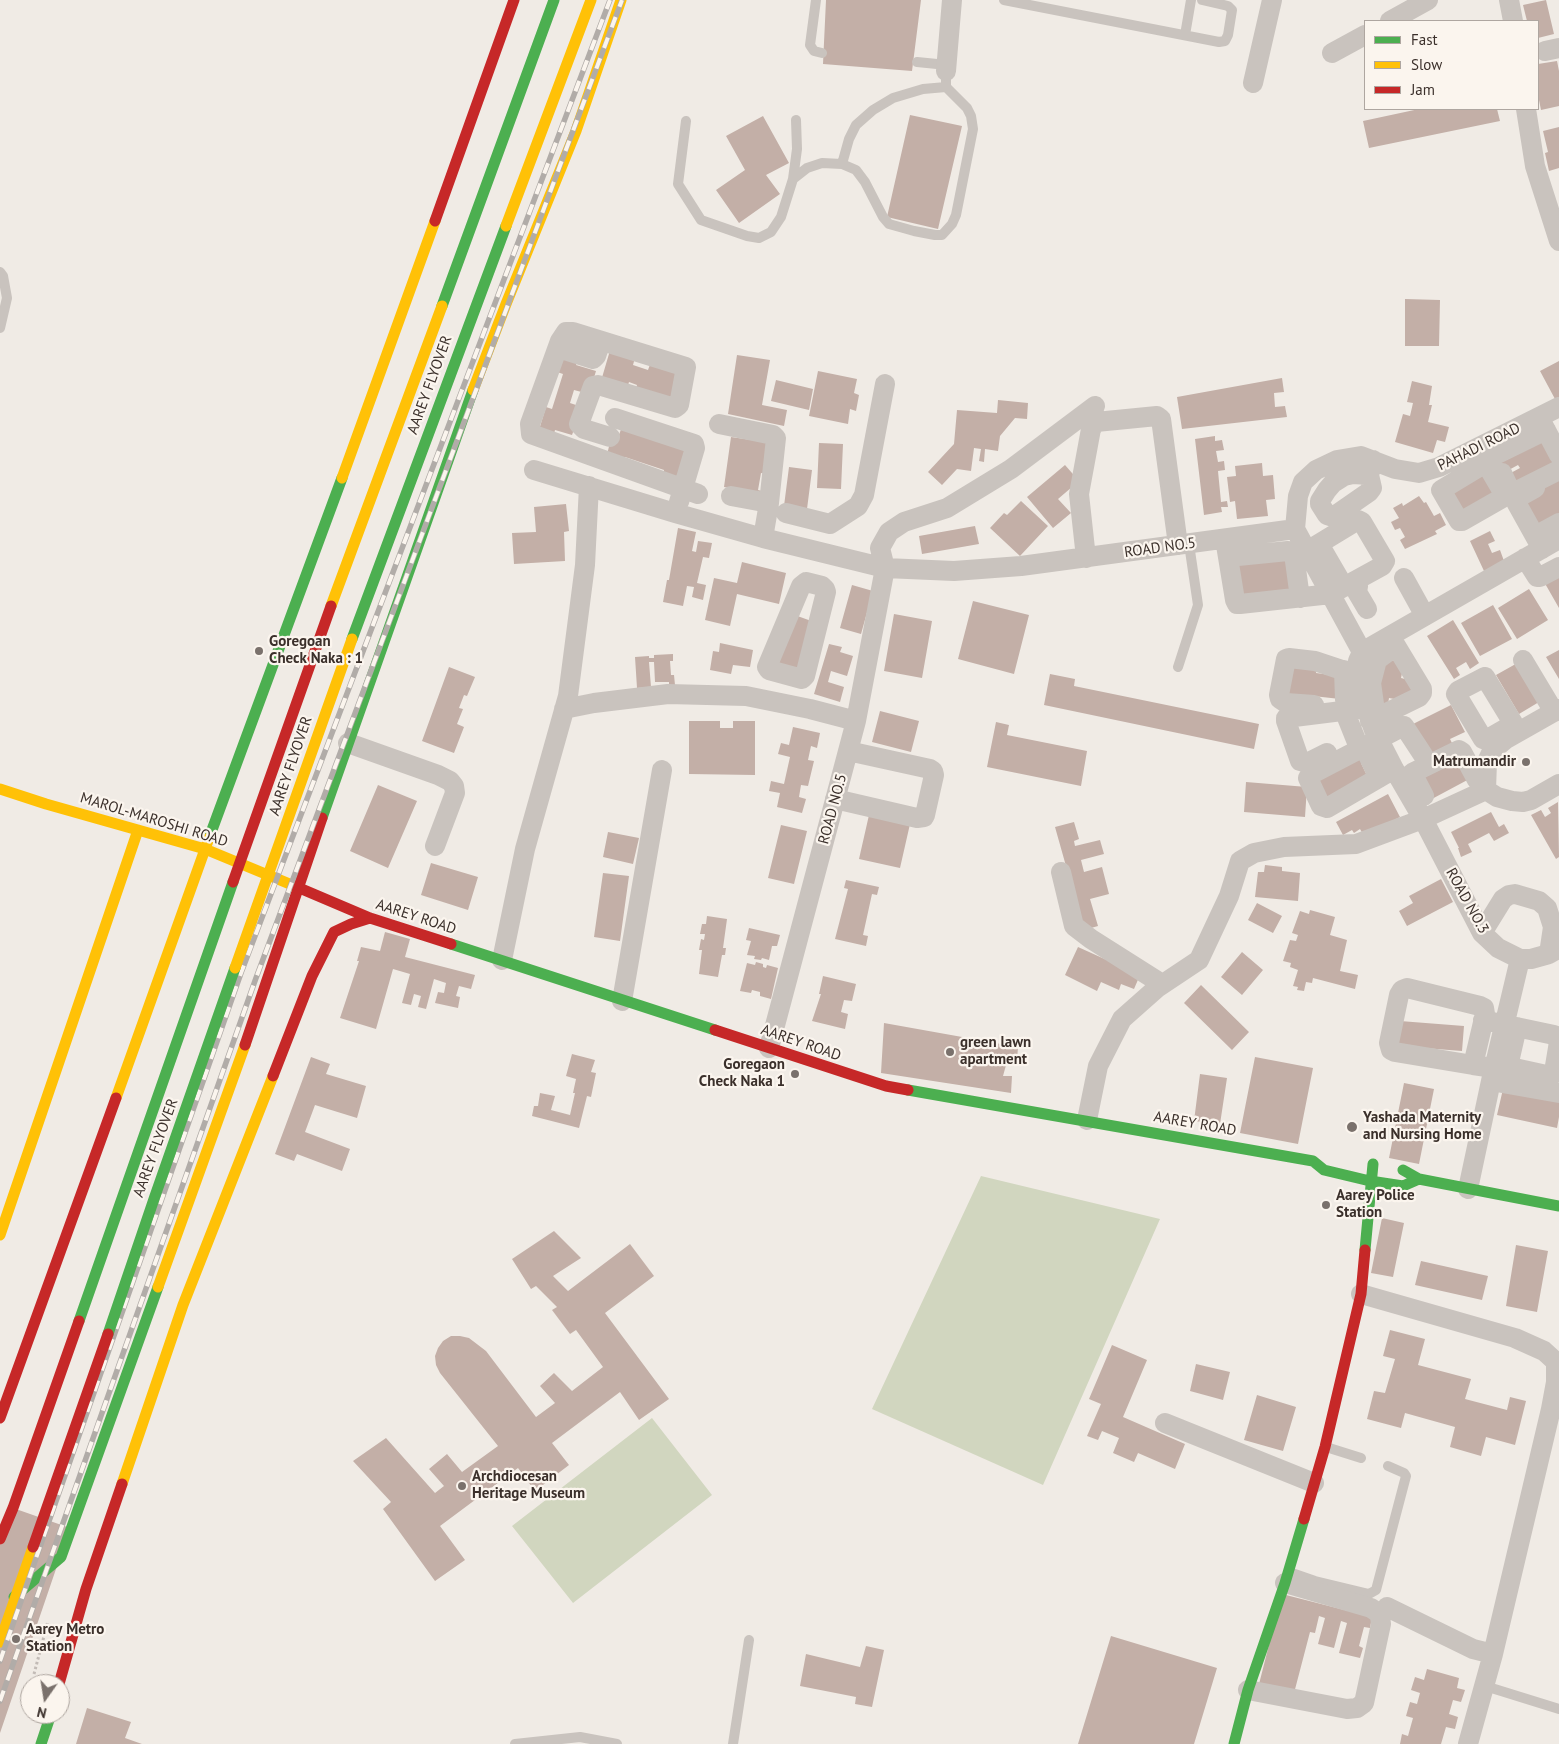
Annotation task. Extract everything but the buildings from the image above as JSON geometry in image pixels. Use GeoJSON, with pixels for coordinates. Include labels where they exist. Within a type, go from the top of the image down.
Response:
{"type":"FeatureCollection","features":[{"type":"Feature","properties":{"kind":"main road"},"geometry":{"type":"LineString","coordinates":[[0,1418],[205,848],[387,383],[514,0]]}},
{"type":"Feature","properties":{"kind":"main road","name":"AAREY FLYOVER"},"geometry":{"type":"LineString","coordinates":[[0,1539],[49,1406],[305,678],[554,0]]}},
{"type":"Feature","properties":{"kind":"main road","name":"AAREY FLYOVER"},"geometry":{"type":"LineString","coordinates":[[0,1642],[14,1597],[100,1359],[155,1196],[344,660],[591,0]]}},
{"type":"Feature","properties":{"kind":"main road"},"geometry":{"type":"LineString","coordinates":[[14,1597],[61,1556],[256,1015],[297,888],[348,743],[457,409],[506,304],[576,131],[621,0]]}},
{"type":"Feature","properties":{"kind":"main road"},"geometry":{"type":"LineString","coordinates":[[607,42],[623,22],[631,0]]}},
{"type":"Feature","properties":{"kind":"main road"},"geometry":{"type":"LineString","coordinates":[[387,383],[457,409]]}},
{"type":"Feature","properties":{"kind":"main road","name":"MAROL-MAROSHI ROAD"},"geometry":{"type":"LineString","coordinates":[[0,789],[205,848],[297,888]]}},
{"type":"Feature","properties":{"kind":"main road"},"geometry":{"type":"LineString","coordinates":[[0,1235],[138,830]]}},
{"type":"Feature","properties":{"kind":"main road","name":"AAREY ROAD"},"geometry":{"type":"LineString","coordinates":[[297,888],[370,918],[813,1064],[886,1086],[1313,1161],[1324,1170],[1370,1181],[1403,1186],[1418,1179]]}},
{"type":"Feature","properties":{"kind":"main road"},"geometry":{"type":"LineString","coordinates":[[62,1674],[86,1589],[183,1305],[312,976],[334,932],[350,924],[370,918]]}},
{"type":"Feature","properties":{"kind":"main road"},"geometry":{"type":"LineString","coordinates":[[296,987],[312,976]]}},
{"type":"Feature","properties":{"kind":"main road"},"geometry":{"type":"LineString","coordinates":[[256,1015],[272,1004]]}},
{"type":"Feature","properties":{"kind":"main road"},"geometry":{"type":"LineString","coordinates":[[1313,1161],[1327,1155]]}},
{"type":"Feature","properties":{"kind":"main road","name":"AAREY ROAD"},"geometry":{"type":"LineString","coordinates":[[1370,1181],[1377,1165],[1406,1171],[1418,1179],[1559,1206]]}},
{"type":"Feature","properties":{"kind":"main road"},"geometry":{"type":"LineString","coordinates":[[1239,1743],[1248,1690],[1286,1578],[1325,1447],[1361,1294],[1370,1181]]}},
{"type":"Feature","properties":{"kind":"main road"},"geometry":{"type":"LineString","coordinates":[[41,1744],[48,1724]]}},
{"type":"Feature","properties":{"kind":"street"},"geometry":{"type":"LineString","coordinates":[[947,74],[952,0]]}},
{"type":"Feature","properties":{"kind":"street"},"geometry":{"type":"LineString","coordinates":[[1253,84],[1272,0]]}},
{"type":"Feature","properties":{"kind":"street"},"geometry":{"type":"LineString","coordinates":[[1392,20],[1428,0]]}},
{"type":"Feature","properties":{"kind":"street"},"geometry":{"type":"LineString","coordinates":[[1332,53],[1364,36]]}},
{"type":"Feature","properties":{"kind":"street"},"geometry":{"type":"LineString","coordinates":[[1526,110],[1535,166],[1559,241]]}},
{"type":"Feature","properties":{"kind":"street"},"geometry":{"type":"LineString","coordinates":[[610,437],[584,428],[579,422],[593,386],[598,385],[675,408],[679,404],[686,368],[573,332],[566,332],[562,336],[530,424],[529,430],[531,434],[690,491]]}},
{"type":"Feature","properties":{"kind":"street"},"geometry":{"type":"LineString","coordinates":[[786,513],[830,524],[858,506],[864,495],[885,384]]}},
{"type":"Feature","properties":{"kind":"street"},"geometry":{"type":"LineString","coordinates":[[502,960],[525,849],[568,696],[585,565],[591,486],[603,460],[622,393]]}},
{"type":"Feature","properties":{"kind":"street","name":"ROAD NO.5"},"geometry":{"type":"LineString","coordinates":[[769,1048],[842,801],[854,752],[856,721],[885,568],[880,548],[889,532],[904,522],[946,508],[1011,469],[1095,406]]}},
{"type":"Feature","properties":{"kind":"street","name":"PAHADI ROAD"},"geometry":{"type":"LineString","coordinates":[[1295,529],[1298,496],[1303,482],[1316,470],[1337,460],[1361,456],[1371,468],[1385,466],[1419,473],[1471,461],[1542,424],[1559,407]]}},
{"type":"Feature","properties":{"kind":"street"},"geometry":{"type":"LineString","coordinates":[[1086,558],[1079,494],[1091,429],[1096,422],[1157,416],[1161,419],[1184,545]]}},
{"type":"Feature","properties":{"kind":"street"},"geometry":{"type":"LineString","coordinates":[[615,418],[694,444],[690,491],[675,513]]}},
{"type":"Feature","properties":{"kind":"street"},"geometry":{"type":"LineString","coordinates":[[719,424],[772,435],[776,438],[769,504],[762,538]]}},
{"type":"Feature","properties":{"kind":"street"},"geometry":{"type":"LineString","coordinates":[[1542,424],[1559,455]]}},
{"type":"Feature","properties":{"kind":"street"},"geometry":{"type":"LineString","coordinates":[[1490,450],[1510,490],[1513,491],[1517,491],[1559,470]]}},
{"type":"Feature","properties":{"kind":"street"},"geometry":{"type":"LineString","coordinates":[[1471,461],[1487,466],[1504,494],[1503,498],[1459,521],[1441,491],[1471,461]]}},
{"type":"Feature","properties":{"kind":"street"},"geometry":{"type":"LineString","coordinates":[[1439,467],[1449,484]]}},
{"type":"Feature","properties":{"kind":"street","name":"ROAD NO.5"},"geometry":{"type":"LineString","coordinates":[[534,470],[762,538],[885,568],[954,571],[1021,566],[1184,545],[1226,548],[1295,529]]}},
{"type":"Feature","properties":{"kind":"street"},"geometry":{"type":"LineString","coordinates":[[1550,538],[1517,504],[1517,498],[1559,475]]}},
{"type":"Feature","properties":{"kind":"street"},"geometry":{"type":"LineString","coordinates":[[731,496],[769,504]]}},
{"type":"Feature","properties":{"kind":"street"},"geometry":{"type":"LineString","coordinates":[[1355,521],[1360,521],[1385,558],[1385,561],[1350,598],[1300,598],[1237,604],[1226,548],[1307,550],[1355,521]]}},
{"type":"Feature","properties":{"kind":"street"},"geometry":{"type":"LineString","coordinates":[[822,586],[830,524]]}},
{"type":"Feature","properties":{"kind":"street"},"geometry":{"type":"LineString","coordinates":[[1295,529],[1307,550],[1350,598],[1362,652],[1358,661],[1369,727],[1423,819]]}},
{"type":"Feature","properties":{"kind":"street"},"geometry":{"type":"LineString","coordinates":[[1550,538],[1537,577],[1559,567]]}},
{"type":"Feature","properties":{"kind":"street"},"geometry":{"type":"LineString","coordinates":[[1369,727],[1375,708],[1371,694],[1373,669],[1379,657],[1393,641],[1425,616],[1550,538]]}},
{"type":"Feature","properties":{"kind":"street"},"geometry":{"type":"LineString","coordinates":[[1300,598],[1307,550]]}},
{"type":"Feature","properties":{"kind":"street"},"geometry":{"type":"LineString","coordinates":[[1404,578],[1425,616]]}},
{"type":"Feature","properties":{"kind":"street"},"geometry":{"type":"LineString","coordinates":[[806,582],[822,586],[826,592],[805,676],[802,679],[769,670],[767,666],[801,586],[806,582]]}},
{"type":"Feature","properties":{"kind":"street"},"geometry":{"type":"LineString","coordinates":[[1362,652],[1393,641]]}},
{"type":"Feature","properties":{"kind":"street"},"geometry":{"type":"LineString","coordinates":[[1369,727],[1419,697],[1422,692],[1393,641]]}},
{"type":"Feature","properties":{"kind":"street"},"geometry":{"type":"LineString","coordinates":[[1086,1120],[1098,1066],[1122,1019],[1162,984],[1199,960],[1229,896],[1240,861],[1254,853],[1284,846],[1356,844],[1423,819],[1483,782],[1494,742],[1553,707],[1523,660]]}},
{"type":"Feature","properties":{"kind":"street"},"geometry":{"type":"LineString","coordinates":[[1496,676],[1518,727]]}},
{"type":"Feature","properties":{"kind":"street"},"geometry":{"type":"LineString","coordinates":[[790,705],[798,678]]}},
{"type":"Feature","properties":{"kind":"street"},"geometry":{"type":"LineString","coordinates":[[1494,742],[1483,739],[1457,695],[1458,690],[1481,678],[1486,678],[1513,721],[1512,725],[1518,727]]}},
{"type":"Feature","properties":{"kind":"street"},"geometry":{"type":"LineString","coordinates":[[564,710],[594,703],[668,694],[746,696],[856,721]]}},
{"type":"Feature","properties":{"kind":"street"},"geometry":{"type":"LineString","coordinates":[[1369,727],[1404,726],[1423,755]]}},
{"type":"Feature","properties":{"kind":"street"},"geometry":{"type":"LineString","coordinates":[[1369,727],[1429,803],[1483,782]]}},
{"type":"Feature","properties":{"kind":"street"},"geometry":{"type":"LineString","coordinates":[[1369,727],[1459,750],[1497,797],[1523,802],[1557,794]]}},
{"type":"Feature","properties":{"kind":"street"},"geometry":{"type":"LineString","coordinates":[[348,743],[450,781],[454,786],[455,793],[435,846]]}},
{"type":"Feature","properties":{"kind":"street"},"geometry":{"type":"LineString","coordinates":[[842,801],[917,818],[924,817],[925,815],[934,775],[933,771],[854,752]]}},
{"type":"Feature","properties":{"kind":"street"},"geometry":{"type":"LineString","coordinates":[[622,1001],[662,770]]}},
{"type":"Feature","properties":{"kind":"street","name":"ROAD NO.3"},"geometry":{"type":"LineString","coordinates":[[1423,819],[1498,948],[1542,953]]}},
{"type":"Feature","properties":{"kind":"street"},"geometry":{"type":"LineString","coordinates":[[1061,872],[1074,926],[1162,984]]}},
{"type":"Feature","properties":{"kind":"street"},"geometry":{"type":"LineString","coordinates":[[1468,1189],[1492,1075],[1553,927],[1547,908],[1539,901],[1515,894],[1503,899],[1486,927]]}},
{"type":"Feature","properties":{"kind":"street"},"geometry":{"type":"LineString","coordinates":[[1473,1065],[1483,1020],[1485,1011],[1480,1006],[1407,988],[1402,990],[1399,995],[1389,1043],[1391,1050],[1473,1065],[1492,1075],[1535,1082],[1553,1074],[1558,1039],[1549,1034],[1483,1020]]}},
{"type":"Feature","properties":{"kind":"street"},"geometry":{"type":"LineString","coordinates":[[1511,1026],[1509,1065],[1535,1082],[1559,1093]]}},
{"type":"Feature","properties":{"kind":"street"},"geometry":{"type":"LineString","coordinates":[[1361,1294],[1515,1338],[1544,1351],[1556,1362],[1556,1382],[1551,1409],[1494,1654],[1468,1744]]}},
{"type":"Feature","properties":{"kind":"street"},"geometry":{"type":"LineString","coordinates":[[1165,1423],[1314,1483]]}},
{"type":"Feature","properties":{"kind":"street"},"geometry":{"type":"LineString","coordinates":[[1248,1690],[1347,1709],[1358,1708],[1364,1703],[1381,1624],[1380,1616],[1371,1608],[1286,1578]]}},
{"type":"Feature","properties":{"kind":"street"},"geometry":{"type":"LineString","coordinates":[[1387,1607],[1473,1649],[1494,1654]]}},
{"type":"Feature","properties":{"kind":"lane"},"geometry":{"type":"LineString","coordinates":[[816,0],[810,45],[814,51],[822,53]]}},
{"type":"Feature","properties":{"kind":"lane"},"geometry":{"type":"LineString","coordinates":[[1004,0],[1219,42],[1224,41],[1228,35],[1232,10],[1228,6],[1202,0]]}},
{"type":"Feature","properties":{"kind":"lane"},"geometry":{"type":"LineString","coordinates":[[1185,35],[1191,0]]}},
{"type":"Feature","properties":{"kind":"lane"},"geometry":{"type":"LineString","coordinates":[[793,179],[807,168],[822,163],[842,164],[856,170],[889,224],[914,231],[936,235],[942,234],[952,224],[956,215],[973,130],[971,116],[947,74],[916,62]]}},
{"type":"Feature","properties":{"kind":"lane"},"geometry":{"type":"LineString","coordinates":[[842,164],[849,139],[856,125],[874,110],[893,98],[923,89],[947,74]]}},
{"type":"Feature","properties":{"kind":"lane"},"geometry":{"type":"LineString","coordinates":[[686,121],[678,184],[701,220],[747,236],[760,238],[771,232],[781,217],[793,179],[797,149],[796,120]]}},
{"type":"Feature","properties":{"kind":"lane"},"geometry":{"type":"LineString","coordinates":[[0,272],[3,276],[7,298],[0,328]]}},
{"type":"Feature","properties":{"kind":"lane"},"geometry":{"type":"LineString","coordinates":[[1178,668],[1198,605],[1184,545]]}},
{"type":"Feature","properties":{"kind":"lane"},"geometry":{"type":"LineString","coordinates":[[1325,1447],[1361,1458]]}},
{"type":"Feature","properties":{"kind":"lane"},"geometry":{"type":"LineString","coordinates":[[1286,1578],[1315,1581],[1369,1594],[1376,1590],[1406,1476],[1404,1473],[1388,1466]]}},
{"type":"Feature","properties":{"kind":"lane"},"geometry":{"type":"LineString","coordinates":[[733,1744],[749,1640]]}},
{"type":"Feature","properties":{"kind":"lane"},"geometry":{"type":"LineString","coordinates":[[1484,1686],[1559,1708]]}},
{"type":"Feature","properties":{"kind":"lane"},"geometry":{"type":"LineString","coordinates":[[515,1744],[580,1737],[617,1744]]}},
{"type":"Feature","properties":{"kind":"path"},"geometry":{"type":"LineString","coordinates":[[34,1674],[48,1621]]}},
{"type":"Feature","properties":{"kind":"green space"},"geometry":{"type":"Polygon","coordinates":[[[981,1176],[1160,1219],[1043,1485],[872,1409],[981,1176]]]}},
{"type":"Feature","properties":{"kind":"green space"},"geometry":{"type":"Polygon","coordinates":[[[652,1418],[712,1495],[573,1603],[512,1526],[652,1418]]]}},
{"type":"Feature","properties":{"kind":"railway"},"geometry":{"type":"LineString","coordinates":[[0,1661],[241,973],[610,0]]}},
{"type":"Feature","properties":{"kind":"railway"},"geometry":{"type":"LineString","coordinates":[[0,1701],[256,978],[622,0]]}},
{"type":"Feature","properties":{"kind":"traffic: fast"},"geometry":{"type":"LineString","coordinates":[[442,306],[554,0]]}},
{"type":"Feature","properties":{"kind":"traffic: fast"},"geometry":{"type":"LineString","coordinates":[[352,639],[506,226]]}},
{"type":"Feature","properties":{"kind":"traffic: fast"},"geometry":{"type":"LineString","coordinates":[[322,818],[473,390]]}},
{"type":"Feature","properties":{"kind":"traffic: fast"},"geometry":{"type":"LineString","coordinates":[[209,838],[342,478]]}},
{"type":"Feature","properties":{"kind":"traffic: fast"},"geometry":{"type":"LineString","coordinates":[[79,1321],[233,882]]}},
{"type":"Feature","properties":{"kind":"traffic: fast"},"geometry":{"type":"LineString","coordinates":[[451,944],[715,1030]]}},
{"type":"Feature","properties":{"kind":"traffic: fast"},"geometry":{"type":"LineString","coordinates":[[108,1334],[235,968]]}},
{"type":"Feature","properties":{"kind":"traffic: fast"},"geometry":{"type":"LineString","coordinates":[[908,1090],[1313,1161],[1324,1170],[1370,1181],[1403,1186],[1419,1179]]}},
{"type":"Feature","properties":{"kind":"traffic: fast"},"geometry":{"type":"LineString","coordinates":[[1365,1250],[1373,1164]]}},
{"type":"Feature","properties":{"kind":"traffic: fast"},"geometry":{"type":"LineString","coordinates":[[1403,1170],[1419,1179],[1559,1206]]}},
{"type":"Feature","properties":{"kind":"traffic: fast"},"geometry":{"type":"LineString","coordinates":[[14,1597],[61,1557],[158,1287]]}},
{"type":"Feature","properties":{"kind":"traffic: fast"},"geometry":{"type":"LineString","coordinates":[[1234,1744],[1248,1690],[1285,1583],[1304,1519]]}},
{"type":"Feature","properties":{"kind":"traffic: fast"},"geometry":{"type":"LineString","coordinates":[[41,1744],[48,1724]]}},
{"type":"Feature","properties":{"kind":"traffic: slow"},"geometry":{"type":"LineString","coordinates":[[506,226],[591,0]]}},
{"type":"Feature","properties":{"kind":"traffic: slow"},"geometry":{"type":"LineString","coordinates":[[473,390],[576,131],[621,0]]}},
{"type":"Feature","properties":{"kind":"traffic: slow"},"geometry":{"type":"LineString","coordinates":[[342,478],[435,221]]}},
{"type":"Feature","properties":{"kind":"traffic: slow"},"geometry":{"type":"LineString","coordinates":[[331,606],[442,306]]}},
{"type":"Feature","properties":{"kind":"traffic: slow"},"geometry":{"type":"LineString","coordinates":[[235,968],[352,639]]}},
{"type":"Feature","properties":{"kind":"traffic: slow"},"geometry":{"type":"LineString","coordinates":[[0,789],[205,849],[297,887]]}},
{"type":"Feature","properties":{"kind":"traffic: slow"},"geometry":{"type":"LineString","coordinates":[[0,1235],[138,830]]}},
{"type":"Feature","properties":{"kind":"traffic: slow"},"geometry":{"type":"LineString","coordinates":[[116,1098],[209,838]]}},
{"type":"Feature","properties":{"kind":"traffic: slow"},"geometry":{"type":"LineString","coordinates":[[158,1287],[245,1045]]}},
{"type":"Feature","properties":{"kind":"traffic: slow"},"geometry":{"type":"LineString","coordinates":[[122,1484],[183,1305],[273,1076]]}},
{"type":"Feature","properties":{"kind":"traffic: slow"},"geometry":{"type":"LineString","coordinates":[[0,1642],[33,1547]]}},
{"type":"Feature","properties":{"kind":"traffic: jam"},"geometry":{"type":"LineString","coordinates":[[435,221],[514,0]]}},
{"type":"Feature","properties":{"kind":"traffic: jam"},"geometry":{"type":"LineString","coordinates":[[233,882],[331,606]]}},
{"type":"Feature","properties":{"kind":"traffic: jam"},"geometry":{"type":"LineString","coordinates":[[245,1045],[322,818]]}},
{"type":"Feature","properties":{"kind":"traffic: jam"},"geometry":{"type":"LineString","coordinates":[[297,887],[370,918],[451,944]]}},
{"type":"Feature","properties":{"kind":"traffic: jam"},"geometry":{"type":"LineString","coordinates":[[273,1076],[312,976],[334,932],[370,918]]}},
{"type":"Feature","properties":{"kind":"traffic: jam"},"geometry":{"type":"LineString","coordinates":[[715,1030],[886,1086],[908,1090]]}},
{"type":"Feature","properties":{"kind":"traffic: jam"},"geometry":{"type":"LineString","coordinates":[[0,1418],[116,1098]]}},
{"type":"Feature","properties":{"kind":"traffic: jam"},"geometry":{"type":"LineString","coordinates":[[1304,1519],[1325,1447],[1361,1294],[1365,1250]]}},
{"type":"Feature","properties":{"kind":"traffic: jam"},"geometry":{"type":"LineString","coordinates":[[0,1539],[13,1508],[79,1321]]}},
{"type":"Feature","properties":{"kind":"traffic: jam"},"geometry":{"type":"LineString","coordinates":[[33,1547],[108,1334]]}},
{"type":"Feature","properties":{"kind":"traffic: jam"},"geometry":{"type":"LineString","coordinates":[[62,1674],[86,1589],[122,1484]]}},
{"type":"Feature","properties":{"kind":"place","name":"Goregoan Check Naka : 1"},"geometry":{"type":"Point","coordinates":[259,651]}},
{"type":"Feature","properties":{"kind":"place","name":"Matrumandir"},"geometry":{"type":"Point","coordinates":[1526,762]}},
{"type":"Feature","properties":{"kind":"place","name":"green lawn apartment"},"geometry":{"type":"Point","coordinates":[950,1052]}},
{"type":"Feature","properties":{"kind":"place","name":"Goregaon Check Naka 1"},"geometry":{"type":"Point","coordinates":[795,1074]}},
{"type":"Feature","properties":{"kind":"place","name":"Yashada Maternity and Nursing Home"},"geometry":{"type":"Point","coordinates":[1352,1127]}},
{"type":"Feature","properties":{"kind":"place","name":"Aarey Police Station"},"geometry":{"type":"Point","coordinates":[1326,1205]}},
{"type":"Feature","properties":{"kind":"place","name":"Archdiocesan Heritage Museum"},"geometry":{"type":"Point","coordinates":[462,1486]}},
{"type":"Feature","properties":{"kind":"place","name":"Aarey Metro Station"},"geometry":{"type":"Point","coordinates":[16,1639]}}]}
